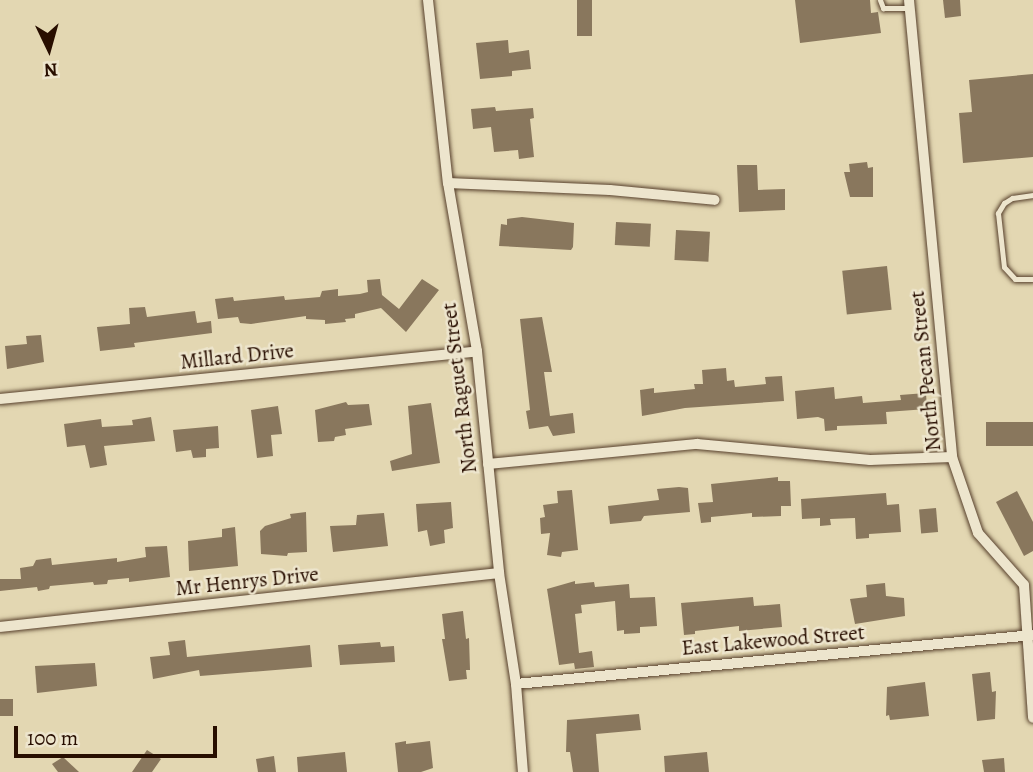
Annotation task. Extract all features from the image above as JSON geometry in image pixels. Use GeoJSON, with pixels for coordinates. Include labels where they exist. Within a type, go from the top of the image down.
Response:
{"type":"FeatureCollection","features":[{"type":"Feature","properties":{"kind":"street","name":"North Raguet Street"},"geometry":{"type":"LineString","coordinates":[[428,0],[448,183],[477,351],[499,573],[516,684],[523,772]]}},
{"type":"Feature","properties":{"kind":"street","name":"North Pecan Street"},"geometry":{"type":"LineString","coordinates":[[910,4],[952,457],[978,533],[1024,585],[1030,636],[1033,719]]}},
{"type":"Feature","properties":{"kind":"street"},"geometry":{"type":"LineString","coordinates":[[448,183],[610,190],[715,200]]}},
{"type":"Feature","properties":{"kind":"street","name":"Millard Drive"},"geometry":{"type":"LineString","coordinates":[[0,399],[477,351]]}},
{"type":"Feature","properties":{"kind":"street"},"geometry":{"type":"LineString","coordinates":[[488,464],[697,444],[870,460],[952,457]]}},
{"type":"Feature","properties":{"kind":"street","name":"Mr Henrys Drive"},"geometry":{"type":"LineString","coordinates":[[0,627],[499,573]]}},
{"type":"Feature","properties":{"kind":"street","name":"East Lakewood Street"},"geometry":{"type":"LineString","coordinates":[[516,684],[1030,636]]}},
{"type":"Feature","properties":{"kind":"lane"},"geometry":{"type":"LineString","coordinates":[[880,0],[883,8],[910,4]]}},
{"type":"Feature","properties":{"kind":"lane"},"geometry":{"type":"LineString","coordinates":[[1033,195],[1012,198],[1004,203],[998,213],[1004,267],[1015,279],[1033,279]]}},
{"type":"Feature","properties":{"kind":"building"},"geometry":{"type":"Polygon","coordinates":[[[577,0],[592,0],[592,36],[577,36],[577,0]]]}},
{"type":"Feature","properties":{"kind":"building"},"geometry":{"type":"Polygon","coordinates":[[[795,0],[870,0],[871,13],[878,12],[881,33],[800,43],[795,0]]]}},
{"type":"Feature","properties":{"kind":"building"},"geometry":{"type":"Polygon","coordinates":[[[943,0],[960,0],[961,16],[945,18],[943,0]]]}},
{"type":"Feature","properties":{"kind":"building"},"geometry":{"type":"Polygon","coordinates":[[[508,40],[509,53],[529,50],[531,69],[512,71],[512,76],[480,79],[476,43],[508,40]]]}},
{"type":"Feature","properties":{"kind":"building"},"geometry":{"type":"Polygon","coordinates":[[[1033,74],[1033,157],[963,163],[959,113],[972,112],[969,80],[1033,74]]]}},
{"type":"Feature","properties":{"kind":"building"},"geometry":{"type":"Polygon","coordinates":[[[495,107],[496,111],[533,108],[534,118],[530,119],[534,157],[519,159],[518,150],[494,152],[491,127],[473,129],[471,109],[495,107]]]}},
{"type":"Feature","properties":{"kind":"building"},"geometry":{"type":"Polygon","coordinates":[[[867,162],[868,168],[873,167],[873,197],[850,197],[844,172],[850,172],[849,164],[867,162]]]}},
{"type":"Feature","properties":{"kind":"building"},"geometry":{"type":"Polygon","coordinates":[[[737,165],[757,165],[758,190],[785,189],[785,210],[739,212],[737,165]]]}},
{"type":"Feature","properties":{"kind":"building"},"geometry":{"type":"Polygon","coordinates":[[[522,217],[574,223],[573,247],[571,250],[499,246],[501,224],[507,225],[507,219],[522,217]]]}},
{"type":"Feature","properties":{"kind":"building"},"geometry":{"type":"Polygon","coordinates":[[[616,222],[651,224],[650,247],[615,245],[616,222]]]}},
{"type":"Feature","properties":{"kind":"building"},"geometry":{"type":"Polygon","coordinates":[[[676,230],[710,232],[708,262],[674,260],[676,230]]]}},
{"type":"Feature","properties":{"kind":"building"},"geometry":{"type":"Polygon","coordinates":[[[887,266],[892,310],[847,314],[842,271],[887,266]]]}},
{"type":"Feature","properties":{"kind":"building"},"geometry":{"type":"Polygon","coordinates":[[[380,279],[382,295],[399,309],[422,279],[439,290],[406,332],[381,308],[355,314],[355,318],[345,319],[346,322],[325,324],[325,320],[306,319],[306,316],[251,324],[240,323],[238,317],[218,319],[215,299],[233,297],[234,301],[284,296],[285,300],[320,297],[322,291],[338,289],[338,296],[360,294],[368,292],[367,280],[380,279]]]}},
{"type":"Feature","properties":{"kind":"building"},"geometry":{"type":"Polygon","coordinates":[[[145,307],[147,317],[195,311],[197,323],[211,321],[212,333],[134,343],[135,347],[100,351],[97,327],[130,324],[129,308],[145,307]]]}},
{"type":"Feature","properties":{"kind":"building"},"geometry":{"type":"Polygon","coordinates":[[[542,317],[552,372],[544,372],[550,416],[573,413],[575,433],[553,436],[548,426],[529,429],[526,411],[530,410],[520,319],[542,317]]]}},
{"type":"Feature","properties":{"kind":"building"},"geometry":{"type":"Polygon","coordinates":[[[41,335],[44,362],[7,369],[5,346],[27,344],[26,336],[41,335]]]}},
{"type":"Feature","properties":{"kind":"building"},"geometry":{"type":"Polygon","coordinates":[[[726,368],[727,381],[734,380],[735,387],[766,384],[765,377],[782,376],[784,401],[685,408],[642,416],[640,390],[654,388],[654,393],[695,389],[694,384],[703,384],[702,370],[726,368]]]}},
{"type":"Feature","properties":{"kind":"building"},"geometry":{"type":"Polygon","coordinates":[[[834,387],[835,399],[862,396],[863,403],[901,400],[900,395],[926,393],[927,409],[886,412],[887,424],[837,426],[837,430],[825,431],[824,419],[797,419],[795,391],[834,387]]]}},
{"type":"Feature","properties":{"kind":"building"},"geometry":{"type":"Polygon","coordinates":[[[346,402],[348,405],[369,404],[372,425],[345,429],[346,435],[335,437],[334,441],[318,442],[315,410],[346,402]]]}},
{"type":"Feature","properties":{"kind":"building"},"geometry":{"type":"Polygon","coordinates":[[[431,403],[440,463],[392,471],[390,461],[412,454],[408,406],[431,403]]]}},
{"type":"Feature","properties":{"kind":"building"},"geometry":{"type":"Polygon","coordinates":[[[278,406],[282,434],[271,435],[273,456],[257,458],[251,410],[278,406]]]}},
{"type":"Feature","properties":{"kind":"building"},"geometry":{"type":"Polygon","coordinates":[[[151,417],[155,441],[104,446],[107,465],[90,468],[85,445],[67,447],[64,424],[101,419],[102,427],[133,425],[132,420],[151,417]]]}},
{"type":"Feature","properties":{"kind":"building"},"geometry":{"type":"Polygon","coordinates":[[[986,422],[1033,422],[1033,446],[986,446],[986,422]]]}},
{"type":"Feature","properties":{"kind":"building"},"geometry":{"type":"Polygon","coordinates":[[[218,426],[219,448],[206,449],[206,457],[193,458],[191,450],[176,452],[173,430],[218,426]]]}},
{"type":"Feature","properties":{"kind":"building"},"geometry":{"type":"Polygon","coordinates":[[[778,477],[778,481],[790,481],[791,506],[781,506],[781,516],[752,517],[752,513],[711,517],[711,522],[701,523],[698,503],[713,502],[711,484],[778,477]]]}},
{"type":"Feature","properties":{"kind":"building"},"geometry":{"type":"Polygon","coordinates":[[[688,488],[690,512],[644,516],[641,521],[610,524],[608,506],[659,500],[657,489],[688,488]]]}},
{"type":"Feature","properties":{"kind":"building"},"geometry":{"type":"Polygon","coordinates":[[[572,490],[578,550],[562,552],[561,557],[547,555],[550,533],[541,534],[540,518],[545,517],[543,505],[558,503],[557,491],[572,490]]]}},
{"type":"Feature","properties":{"kind":"building"},"geometry":{"type":"Polygon","coordinates":[[[1017,491],[1033,522],[1033,551],[1024,556],[996,502],[1017,491]]]}},
{"type":"Feature","properties":{"kind":"building"},"geometry":{"type":"Polygon","coordinates":[[[886,493],[887,505],[899,504],[901,532],[869,534],[869,538],[856,539],[855,518],[830,519],[831,525],[820,526],[820,518],[802,519],[801,499],[886,493]]]}},
{"type":"Feature","properties":{"kind":"building"},"geometry":{"type":"Polygon","coordinates":[[[451,502],[453,528],[444,530],[445,543],[430,546],[427,530],[418,532],[416,504],[451,502]]]}},
{"type":"Feature","properties":{"kind":"building"},"geometry":{"type":"Polygon","coordinates":[[[936,508],[938,532],[921,533],[919,509],[936,508]]]}},
{"type":"Feature","properties":{"kind":"building"},"geometry":{"type":"Polygon","coordinates":[[[306,512],[307,552],[288,553],[287,556],[261,554],[260,531],[265,526],[291,518],[290,514],[306,512]]]}},
{"type":"Feature","properties":{"kind":"building"},"geometry":{"type":"Polygon","coordinates":[[[384,513],[388,546],[333,552],[330,526],[356,525],[357,515],[384,513]]]}},
{"type":"Feature","properties":{"kind":"building"},"geometry":{"type":"Polygon","coordinates":[[[235,527],[238,566],[189,571],[188,541],[222,537],[222,529],[235,527]]]}},
{"type":"Feature","properties":{"kind":"building"},"geometry":{"type":"Polygon","coordinates":[[[167,546],[170,577],[129,582],[129,578],[108,580],[107,584],[94,585],[93,582],[50,586],[49,589],[38,591],[37,587],[0,591],[0,579],[21,579],[20,568],[33,566],[36,560],[51,558],[52,565],[117,558],[117,562],[146,557],[145,547],[167,546]]]}},
{"type":"Feature","properties":{"kind":"building"},"geometry":{"type":"Polygon","coordinates":[[[575,581],[575,584],[594,582],[595,587],[629,584],[630,598],[655,597],[657,626],[640,627],[640,633],[624,634],[624,630],[617,631],[615,601],[581,605],[582,613],[575,614],[579,653],[592,651],[594,667],[575,669],[574,663],[559,665],[547,589],[575,581]]]}},
{"type":"Feature","properties":{"kind":"building"},"geometry":{"type":"Polygon","coordinates":[[[885,583],[886,596],[904,598],[905,616],[855,624],[850,599],[867,597],[866,585],[885,583]]]}},
{"type":"Feature","properties":{"kind":"building"},"geometry":{"type":"Polygon","coordinates":[[[753,597],[754,606],[780,604],[782,627],[739,631],[739,626],[695,631],[695,634],[684,635],[681,603],[753,597]]]}},
{"type":"Feature","properties":{"kind":"building"},"geometry":{"type":"Polygon","coordinates":[[[463,611],[466,639],[469,638],[470,670],[466,670],[467,679],[449,681],[442,639],[445,639],[442,614],[463,611]]]}},
{"type":"Feature","properties":{"kind":"building"},"geometry":{"type":"Polygon","coordinates":[[[185,640],[187,657],[310,645],[312,667],[200,676],[199,670],[153,679],[150,657],[170,655],[168,642],[185,640]]]}},
{"type":"Feature","properties":{"kind":"building"},"geometry":{"type":"Polygon","coordinates":[[[380,642],[381,647],[394,646],[395,662],[340,665],[338,645],[380,642]]]}},
{"type":"Feature","properties":{"kind":"building"},"geometry":{"type":"Polygon","coordinates":[[[95,663],[97,686],[37,693],[35,666],[95,663]]]}},
{"type":"Feature","properties":{"kind":"building"},"geometry":{"type":"Polygon","coordinates":[[[990,672],[992,692],[996,691],[995,719],[977,721],[972,674],[990,672]]]}},
{"type":"Feature","properties":{"kind":"building"},"geometry":{"type":"Polygon","coordinates":[[[925,682],[929,716],[890,720],[889,715],[886,716],[887,687],[925,682]]]}},
{"type":"Feature","properties":{"kind":"building"},"geometry":{"type":"Polygon","coordinates":[[[0,699],[13,699],[13,716],[0,716],[0,699]]]}},
{"type":"Feature","properties":{"kind":"building"},"geometry":{"type":"Polygon","coordinates":[[[639,714],[641,730],[596,734],[599,772],[573,772],[570,752],[566,752],[567,720],[639,714]]]}},
{"type":"Feature","properties":{"kind":"building"},"geometry":{"type":"Polygon","coordinates":[[[406,741],[406,744],[430,741],[433,768],[421,772],[398,772],[395,743],[406,741]]]}},
{"type":"Feature","properties":{"kind":"building"},"geometry":{"type":"Polygon","coordinates":[[[147,750],[161,759],[152,772],[132,772],[147,750]]]}},
{"type":"Feature","properties":{"kind":"building"},"geometry":{"type":"Polygon","coordinates":[[[345,752],[347,772],[298,772],[297,757],[345,752]]]}},
{"type":"Feature","properties":{"kind":"building"},"geometry":{"type":"Polygon","coordinates":[[[707,752],[709,772],[665,772],[664,756],[707,752]]]}},
{"type":"Feature","properties":{"kind":"building"},"geometry":{"type":"Polygon","coordinates":[[[274,756],[276,772],[258,772],[256,759],[274,756]]]}},
{"type":"Feature","properties":{"kind":"building"},"geometry":{"type":"Polygon","coordinates":[[[63,757],[79,772],[58,772],[52,764],[63,757]]]}},
{"type":"Feature","properties":{"kind":"building"},"geometry":{"type":"Polygon","coordinates":[[[1004,758],[1005,772],[984,772],[982,760],[1004,758]]]}}]}
